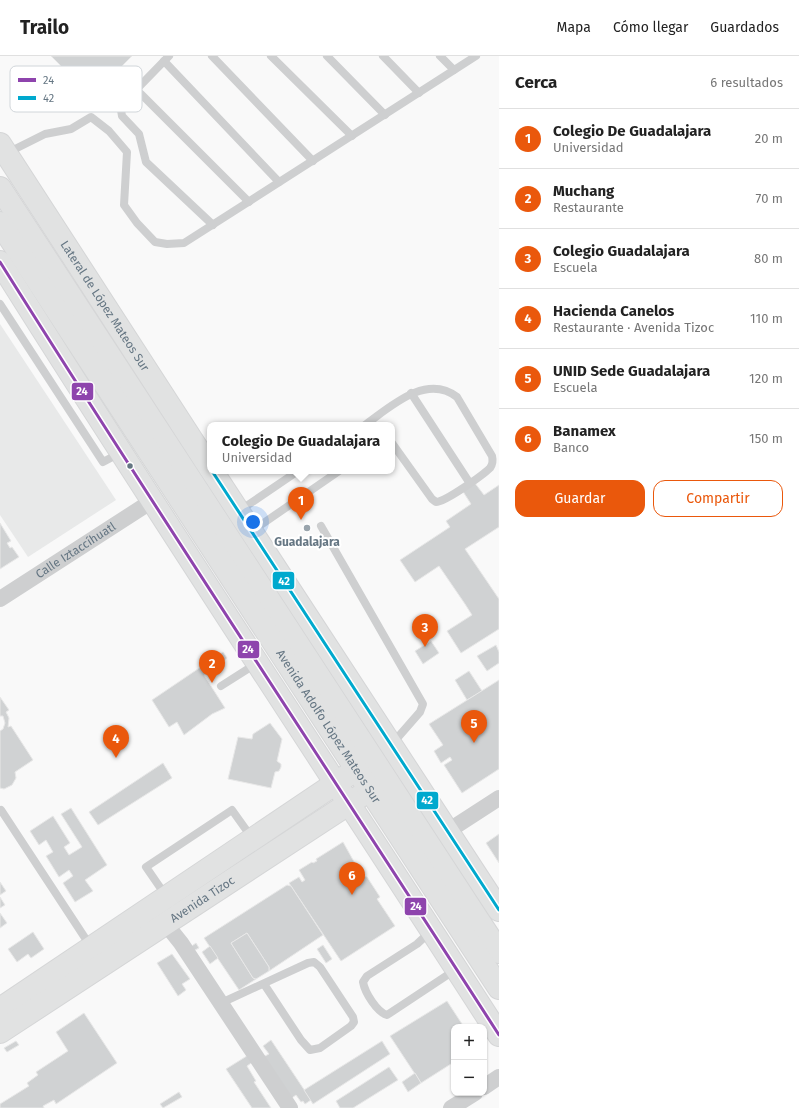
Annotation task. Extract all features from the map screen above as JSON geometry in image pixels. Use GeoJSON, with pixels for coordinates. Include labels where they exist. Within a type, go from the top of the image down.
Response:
{"type":"FeatureCollection","features":[{"type":"Feature","properties":{"kind":"main road","name":"Lateral de López Mateos Sur"},"geometry":{"type":"LineString","coordinates":[[3,148],[207,463]]}},
{"type":"Feature","properties":{"kind":"main road","name":"Avenida Adolfo López Mateos Sur"},"geometry":{"type":"LineString","coordinates":[[0,188],[364,764]]}},
{"type":"Feature","properties":{"kind":"main road","name":"Avenida Adolfo López Mateos Sur"},"geometry":{"type":"LineString","coordinates":[[0,223],[364,764],[499,952]]}},
{"type":"Feature","properties":{"kind":"main road"},"geometry":{"type":"LineString","coordinates":[[0,262],[120,453],[498,1030]]}},
{"type":"Feature","properties":{"kind":"main road"},"geometry":{"type":"LineString","coordinates":[[214,474],[499,910]]}},
{"type":"Feature","properties":{"kind":"main road","name":"Avenida Tizoc"},"geometry":{"type":"LineString","coordinates":[[0,1009],[336,783],[391,744]]}},
{"type":"Feature","properties":{"kind":"main road","name":"Avenida Tizoc"},"geometry":{"type":"LineString","coordinates":[[0,1032],[405,767]]}},
{"type":"Feature","properties":{"kind":"main road","name":"Avenida Adolfo López Mateos Sur"},"geometry":{"type":"LineString","coordinates":[[378,784],[499,988]]}},
{"type":"Feature","properties":{"kind":"main road"},"geometry":{"type":"LineString","coordinates":[[175,891],[196,904]]}},
{"type":"Feature","properties":{"kind":"street","name":"Calle Iztaccíhuatl"},"geometry":{"type":"LineString","coordinates":[[0,599],[152,501]]}},
{"type":"Feature","properties":{"kind":"street"},"geometry":{"type":"LineString","coordinates":[[448,831],[499,798]]}},
{"type":"Feature","properties":{"kind":"street"},"geometry":{"type":"LineString","coordinates":[[165,923],[181,943],[290,1108]]}},
{"type":"Feature","properties":{"kind":"street"},"geometry":{"type":"LineString","coordinates":[[487,1085],[499,1077]]}},
{"type":"Feature","properties":{"kind":"street"},"geometry":{"type":"LineString","coordinates":[[452,1108],[470,1096]]}},
{"type":"Feature","properties":{"kind":"lane"},"geometry":{"type":"LineString","coordinates":[[212,56],[313,161]]}},
{"type":"Feature","properties":{"kind":"lane"},"geometry":{"type":"LineString","coordinates":[[271,56],[352,136]]}},
{"type":"Feature","properties":{"kind":"lane"},"geometry":{"type":"LineString","coordinates":[[327,56],[385,114]]}},
{"type":"Feature","properties":{"kind":"lane"},"geometry":{"type":"LineString","coordinates":[[383,56],[419,93]]}},
{"type":"Feature","properties":{"kind":"lane"},"geometry":{"type":"LineString","coordinates":[[440,56],[454,70]]}},
{"type":"Feature","properties":{"kind":"lane"},"geometry":{"type":"LineString","coordinates":[[3,148],[45,134],[71,128],[91,116],[109,131],[127,152],[124,205],[137,223],[155,242],[167,244],[184,243],[476,56]]}},
{"type":"Feature","properties":{"kind":"lane"},"geometry":{"type":"LineString","coordinates":[[142,83],[166,58],[279,182]]}},
{"type":"Feature","properties":{"kind":"lane"},"geometry":{"type":"LineString","coordinates":[[142,95],[249,202]]}},
{"type":"Feature","properties":{"kind":"lane"},"geometry":{"type":"LineString","coordinates":[[121,112],[122,116],[139,134],[146,162],[213,225]]}},
{"type":"Feature","properties":{"kind":"lane"},"geometry":{"type":"LineString","coordinates":[[0,304],[103,462],[120,453]]}},
{"type":"Feature","properties":{"kind":"lane"},"geometry":{"type":"LineString","coordinates":[[369,422],[411,394],[434,388],[448,391],[457,397],[493,458],[490,468],[442,501],[436,502],[432,499],[395,447]]}},
{"type":"Feature","properties":{"kind":"lane"},"geometry":{"type":"LineString","coordinates":[[411,394],[469,482]]}},
{"type":"Feature","properties":{"kind":"lane"},"geometry":{"type":"LineString","coordinates":[[238,512],[294,474]]}},
{"type":"Feature","properties":{"kind":"lane"},"geometry":{"type":"LineString","coordinates":[[251,532],[281,513],[335,474]]}},
{"type":"Feature","properties":{"kind":"lane"},"geometry":{"type":"LineString","coordinates":[[321,526],[423,704],[420,712],[391,744]]}},
{"type":"Feature","properties":{"kind":"lane"},"geometry":{"type":"LineString","coordinates":[[220,686],[258,663]]}},
{"type":"Feature","properties":{"kind":"lane"},"geometry":{"type":"LineString","coordinates":[[2,810],[92,948]]}},
{"type":"Feature","properties":{"kind":"lane"},"geometry":{"type":"LineString","coordinates":[[175,891],[146,867],[232,810],[253,839]]}},
{"type":"Feature","properties":{"kind":"lane"},"geometry":{"type":"LineString","coordinates":[[432,931],[417,944],[364,978],[364,986],[380,1011],[385,1015],[390,1014],[457,969]]}},
{"type":"Feature","properties":{"kind":"lane"},"geometry":{"type":"LineString","coordinates":[[221,1003],[308,963],[314,962],[320,967],[353,1017],[354,1022],[351,1026],[320,1048],[310,1050],[301,1040],[264,984]]}},
{"type":"Feature","properties":{"kind":"shaded area"},"geometry":{"type":"Polygon","coordinates":[[[0,324],[116,500],[28,557],[0,515],[0,324]]]}},
{"type":"Feature","properties":{"kind":"building"},"geometry":{"type":"Polygon","coordinates":[[[51,56],[132,56],[122,66],[61,66],[51,56]]]}},
{"type":"Feature","properties":{"kind":"building"},"geometry":{"type":"Polygon","coordinates":[[[474,482],[484,495],[499,485],[499,527],[465,549],[499,599],[499,629],[461,653],[447,631],[472,615],[465,604],[439,566],[415,582],[400,560],[450,527],[446,521],[471,504],[462,490],[474,482]]]}},
{"type":"Feature","properties":{"kind":"building"},"geometry":{"type":"Polygon","coordinates":[[[0,523],[11,541],[7,543],[19,557],[0,569],[0,523]]]}},
{"type":"Feature","properties":{"kind":"building"},"geometry":{"type":"Polygon","coordinates":[[[431,641],[439,653],[423,664],[415,651],[431,641]]]}},
{"type":"Feature","properties":{"kind":"building"},"geometry":{"type":"Polygon","coordinates":[[[496,645],[499,652],[499,663],[487,671],[477,656],[496,645]]]}},
{"type":"Feature","properties":{"kind":"building"},"geometry":{"type":"Polygon","coordinates":[[[223,652],[227,658],[204,675],[225,708],[212,714],[184,735],[177,722],[169,727],[152,700],[223,652]]]}},
{"type":"Feature","properties":{"kind":"building"},"geometry":{"type":"Polygon","coordinates":[[[469,671],[482,691],[467,700],[455,680],[469,671]]]}},
{"type":"Feature","properties":{"kind":"building"},"geometry":{"type":"Polygon","coordinates":[[[499,680],[499,769],[462,793],[444,765],[452,760],[450,757],[441,763],[434,751],[443,745],[429,724],[499,680]]]}},
{"type":"Feature","properties":{"kind":"building"},"geometry":{"type":"Polygon","coordinates":[[[0,697],[9,710],[6,712],[9,718],[8,727],[11,726],[33,760],[15,772],[16,778],[12,785],[4,789],[0,788],[0,731],[3,729],[5,723],[3,716],[0,716],[0,697]]]}},
{"type":"Feature","properties":{"kind":"building"},"geometry":{"type":"Polygon","coordinates":[[[270,723],[282,739],[277,761],[281,764],[281,767],[279,771],[275,772],[271,788],[228,779],[238,737],[252,739],[253,734],[270,723]]]}},
{"type":"Feature","properties":{"kind":"building"},"geometry":{"type":"Polygon","coordinates":[[[163,763],[172,778],[98,825],[89,812],[163,763]]]}},
{"type":"Feature","properties":{"kind":"building"},"geometry":{"type":"Polygon","coordinates":[[[71,808],[107,865],[85,880],[93,891],[75,902],[63,883],[73,876],[69,870],[59,877],[46,856],[53,852],[46,840],[39,845],[30,831],[53,816],[70,843],[64,847],[69,855],[82,847],[61,814],[71,808]]]}},
{"type":"Feature","properties":{"kind":"building"},"geometry":{"type":"Polygon","coordinates":[[[499,834],[499,863],[486,843],[499,834]]]}},
{"type":"Feature","properties":{"kind":"building"},"geometry":{"type":"Polygon","coordinates":[[[343,842],[362,876],[367,877],[380,897],[377,899],[395,926],[341,961],[289,883],[299,877],[302,882],[305,880],[299,870],[312,862],[317,861],[316,859],[343,842]]]}},
{"type":"Feature","properties":{"kind":"building"},"geometry":{"type":"Polygon","coordinates":[[[0,882],[6,891],[0,895],[0,882]]]}},
{"type":"Feature","properties":{"kind":"building"},"geometry":{"type":"Polygon","coordinates":[[[287,885],[291,886],[323,935],[269,971],[269,967],[247,933],[231,943],[253,978],[256,979],[239,990],[204,938],[287,885]]]}},
{"type":"Feature","properties":{"kind":"building"},"geometry":{"type":"Polygon","coordinates":[[[0,897],[5,905],[0,908],[0,897]]]}},
{"type":"Feature","properties":{"kind":"building"},"geometry":{"type":"Polygon","coordinates":[[[0,913],[7,923],[0,928],[0,913]]]}},
{"type":"Feature","properties":{"kind":"building"},"geometry":{"type":"Polygon","coordinates":[[[33,932],[44,949],[31,958],[28,954],[17,962],[8,949],[33,932]]]}},
{"type":"Feature","properties":{"kind":"building"},"geometry":{"type":"Polygon","coordinates":[[[247,933],[269,967],[269,971],[256,979],[253,978],[231,943],[247,933]]]}},
{"type":"Feature","properties":{"kind":"building"},"geometry":{"type":"Polygon","coordinates":[[[196,943],[199,948],[191,952],[189,948],[196,943]]]}},
{"type":"Feature","properties":{"kind":"building"},"geometry":{"type":"Polygon","coordinates":[[[323,945],[332,959],[326,963],[317,949],[323,945]]]}},
{"type":"Feature","properties":{"kind":"building"},"geometry":{"type":"Polygon","coordinates":[[[210,946],[218,958],[210,964],[202,952],[210,946]]]}},
{"type":"Feature","properties":{"kind":"building"},"geometry":{"type":"Polygon","coordinates":[[[172,954],[190,979],[182,984],[186,990],[178,996],[157,963],[172,954]]]}},
{"type":"Feature","properties":{"kind":"building"},"geometry":{"type":"Polygon","coordinates":[[[447,1001],[462,1024],[451,1024],[451,1064],[421,1083],[390,1036],[447,1001]]]}},
{"type":"Feature","properties":{"kind":"building"},"geometry":{"type":"Polygon","coordinates":[[[84,1013],[117,1063],[56,1104],[54,1100],[43,1106],[44,1108],[0,1108],[0,1104],[29,1086],[27,1083],[38,1075],[36,1072],[68,1051],[56,1032],[84,1013]]]}},
{"type":"Feature","properties":{"kind":"building"},"geometry":{"type":"Polygon","coordinates":[[[271,1040],[311,1100],[305,1104],[303,1101],[301,1102],[296,1095],[289,1100],[263,1057],[269,1054],[263,1046],[271,1040]]]}},
{"type":"Feature","properties":{"kind":"building"},"geometry":{"type":"Polygon","coordinates":[[[16,1041],[19,1045],[7,1052],[4,1048],[16,1041]]]}},
{"type":"Feature","properties":{"kind":"building"},"geometry":{"type":"Polygon","coordinates":[[[382,1041],[390,1054],[313,1104],[304,1090],[382,1041]]]}},
{"type":"Feature","properties":{"kind":"building"},"geometry":{"type":"Polygon","coordinates":[[[250,1054],[254,1061],[247,1066],[256,1081],[254,1082],[271,1108],[252,1108],[226,1069],[250,1054]]]}},
{"type":"Feature","properties":{"kind":"building"},"geometry":{"type":"Polygon","coordinates":[[[389,1067],[398,1080],[353,1108],[340,1108],[336,1101],[389,1067]]]}},
{"type":"Feature","properties":{"kind":"building"},"geometry":{"type":"Polygon","coordinates":[[[415,1073],[421,1083],[408,1092],[402,1082],[415,1073]]]}},
{"type":"Feature","properties":{"kind":"building"},"geometry":{"type":"Polygon","coordinates":[[[179,1092],[182,1097],[163,1108],[160,1104],[179,1092]]]}},
{"type":"Feature","properties":{"kind":"transit line","name":"24"},"geometry":{"type":"LineString","coordinates":[[0,262],[186,553],[499,1035]]}},
{"type":"Feature","properties":{"kind":"transit line","name":"42"},"geometry":{"type":"LineString","coordinates":[[214,474],[499,910]]}},
{"type":"Feature","properties":{"kind":"place","name":"Colegio De Guadalajara"},"geometry":{"type":"Point","coordinates":[301,520]}},
{"type":"Feature","properties":{"kind":"place","name":"Guadalajara"},"geometry":{"type":"Point","coordinates":[307,528]}},
{"type":"Feature","properties":{"kind":"place","name":"Colegio Guadalajara"},"geometry":{"type":"Point","coordinates":[425,647]}},
{"type":"Feature","properties":{"kind":"place","name":"Muchang"},"geometry":{"type":"Point","coordinates":[212,683]}},
{"type":"Feature","properties":{"kind":"place","name":"UNID Sede Guadalajara"},"geometry":{"type":"Point","coordinates":[474,743]}},
{"type":"Feature","properties":{"kind":"place","name":"Hacienda Canelos"},"geometry":{"type":"Point","coordinates":[116,758]}},
{"type":"Feature","properties":{"kind":"place","name":"Banamex"},"geometry":{"type":"Point","coordinates":[352,895]}}]}
